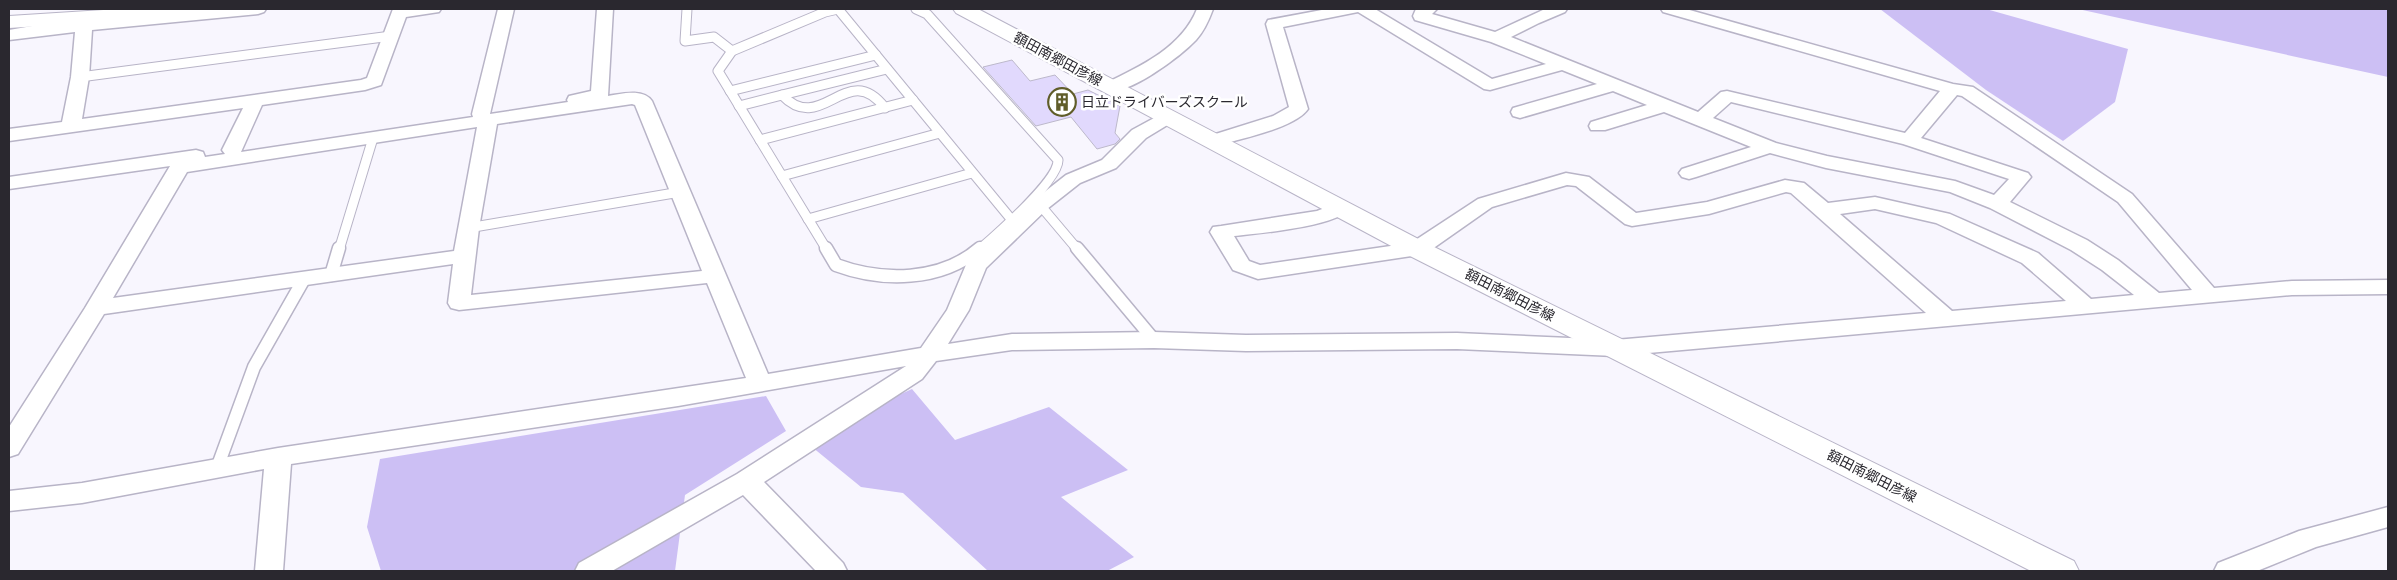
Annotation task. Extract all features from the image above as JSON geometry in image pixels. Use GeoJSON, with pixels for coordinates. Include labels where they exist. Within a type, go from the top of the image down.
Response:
{"type":"FeatureCollection","features":[{"type":"Feature","properties":{"kind":"main road"},"geometry":{"type":"LineString","coordinates":[[9,13],[97,9]]}},
{"type":"Feature","properties":{"kind":"main road"},"geometry":{"type":"LineString","coordinates":[[9,22],[208,9]]}},
{"type":"Feature","properties":{"kind":"main road","name":"額田南郷田彦線"},"geometry":{"type":"LineString","coordinates":[[963,9],[1417,249],[2062,571]]}},
{"type":"Feature","properties":{"kind":"street"},"geometry":{"type":"LineString","coordinates":[[9,35],[38,30],[258,9]]}},
{"type":"Feature","properties":{"kind":"street"},"geometry":{"type":"LineString","coordinates":[[9,135],[370,83],[375,81],[400,11],[433,9]]}},
{"type":"Feature","properties":{"kind":"street"},"geometry":{"type":"LineString","coordinates":[[506,9],[484,117],[459,303],[698,279],[715,274]]}},
{"type":"Feature","properties":{"kind":"street"},"geometry":{"type":"LineString","coordinates":[[9,183],[373,138],[590,98],[600,94],[605,9]]}},
{"type":"Feature","properties":{"kind":"street"},"geometry":{"type":"LineString","coordinates":[[1112,88],[1148,69],[1192,34],[1203,19],[1205,9]]}},
{"type":"Feature","properties":{"kind":"street"},"geometry":{"type":"LineString","coordinates":[[1213,141],[1280,120],[1299,109],[1272,16],[1351,9]]}},
{"type":"Feature","properties":{"kind":"street"},"geometry":{"type":"LineString","coordinates":[[1364,9],[1490,85],[1562,64]]}},
{"type":"Feature","properties":{"kind":"street"},"geometry":{"type":"LineString","coordinates":[[1429,9],[1422,12],[1421,16],[1497,38],[1768,147],[1826,162],[1955,187],[1997,204],[2080,245],[2110,265],[2154,300]]}},
{"type":"Feature","properties":{"kind":"street"},"geometry":{"type":"LineString","coordinates":[[1497,38],[1533,18],[1559,9]]}},
{"type":"Feature","properties":{"kind":"street"},"geometry":{"type":"LineString","coordinates":[[1669,9],[1952,89],[1967,91],[2088,171],[2125,198],[2208,295]]}},
{"type":"Feature","properties":{"kind":"street"},"geometry":{"type":"LineString","coordinates":[[70,126],[80,78],[84,27]]}},
{"type":"Feature","properties":{"kind":"street"},"geometry":{"type":"LineString","coordinates":[[1520,112],[1615,86]]}},
{"type":"Feature","properties":{"kind":"street"},"geometry":{"type":"LineString","coordinates":[[1909,140],[1952,89]]}},
{"type":"Feature","properties":{"kind":"street"},"geometry":{"type":"LineString","coordinates":[[1700,120],[1727,96],[1909,140],[2011,172],[2021,177],[1997,204]]}},
{"type":"Feature","properties":{"kind":"street"},"geometry":{"type":"LineString","coordinates":[[9,448],[96,308],[182,162],[232,150],[633,98],[642,101],[760,383]]}},
{"type":"Feature","properties":{"kind":"street"},"geometry":{"type":"LineString","coordinates":[[232,150],[255,101]]}},
{"type":"Feature","properties":{"kind":"street"},"geometry":{"type":"LineString","coordinates":[[1598,126],[1663,106]]}},
{"type":"Feature","properties":{"kind":"street"},"geometry":{"type":"LineString","coordinates":[[589,571],[746,481],[913,373],[929,354],[958,310],[976,266],[1040,205],[1073,179],[1109,164],[1139,134],[1167,117]]}},
{"type":"Feature","properties":{"kind":"street"},"geometry":{"type":"LineString","coordinates":[[1689,173],[1768,147]]}},
{"type":"Feature","properties":{"kind":"street"},"geometry":{"type":"LineString","coordinates":[[1340,208],[1322,216],[1220,232],[1241,266],[1258,272],[1417,249],[1485,203],[1566,179],[1582,180],[1632,220],[1709,208],[1785,186],[1797,187],[1947,319]]}},
{"type":"Feature","properties":{"kind":"street"},"geometry":{"type":"LineString","coordinates":[[1823,210],[1875,203],[1943,218],[2030,258],[2086,306]]}},
{"type":"Feature","properties":{"kind":"street"},"geometry":{"type":"LineString","coordinates":[[96,308],[464,256]]}},
{"type":"Feature","properties":{"kind":"street"},"geometry":{"type":"LineString","coordinates":[[9,501],[82,493],[278,457],[678,398],[929,354],[1012,342],[1154,340],[1246,343],[1456,341],[1615,348],[2292,288],[2388,287]]}},
{"type":"Feature","properties":{"kind":"street"},"geometry":{"type":"LineString","coordinates":[[269,571],[278,457]]}},
{"type":"Feature","properties":{"kind":"street"},"geometry":{"type":"LineString","coordinates":[[746,481],[833,571]]}},
{"type":"Feature","properties":{"kind":"street"},"geometry":{"type":"LineString","coordinates":[[2228,571],[2308,538],[2388,517]]}},
{"type":"Feature","properties":{"kind":"lane"},"geometry":{"type":"LineString","coordinates":[[687,9],[685,41],[714,37],[732,51]]}},
{"type":"Feature","properties":{"kind":"lane"},"geometry":{"type":"LineString","coordinates":[[916,9],[927,14],[1059,159],[1059,165],[1054,175],[1038,194],[1011,220],[969,258],[934,272],[903,276],[870,274],[836,265],[718,71],[732,51],[800,22],[838,9],[1011,220]]}},
{"type":"Feature","properties":{"kind":"lane"},"geometry":{"type":"LineString","coordinates":[[80,78],[391,36]]}},
{"type":"Feature","properties":{"kind":"lane"},"geometry":{"type":"LineString","coordinates":[[730,91],[876,55]]}},
{"type":"Feature","properties":{"kind":"lane"},"geometry":{"type":"LineString","coordinates":[[739,106],[887,69]]}},
{"type":"Feature","properties":{"kind":"lane"},"geometry":{"type":"LineString","coordinates":[[782,95],[789,104],[807,109],[829,103],[835,97],[846,93],[869,92],[885,108]]}},
{"type":"Feature","properties":{"kind":"lane"},"geometry":{"type":"LineString","coordinates":[[760,140],[913,100]]}},
{"type":"Feature","properties":{"kind":"lane"},"geometry":{"type":"LineString","coordinates":[[782,176],[940,133]]}},
{"type":"Feature","properties":{"kind":"lane"},"geometry":{"type":"LineString","coordinates":[[331,275],[373,138]]}},
{"type":"Feature","properties":{"kind":"lane"},"geometry":{"type":"LineString","coordinates":[[808,220],[972,173]]}},
{"type":"Feature","properties":{"kind":"lane"},"geometry":{"type":"LineString","coordinates":[[468,228],[680,192]]}},
{"type":"Feature","properties":{"kind":"lane"},"geometry":{"type":"LineString","coordinates":[[1040,205],[1154,340]]}},
{"type":"Feature","properties":{"kind":"lane"},"geometry":{"type":"LineString","coordinates":[[217,468],[254,367],[304,279]]}},
{"type":"Feature","properties":{"kind":"shaded area"},"geometry":{"type":"Polygon","coordinates":[[[1880,9],[1986,9],[2128,49],[2115,102],[2063,141],[1986,90],[1880,9]]]}},
{"type":"Feature","properties":{"kind":"shaded area"},"geometry":{"type":"Polygon","coordinates":[[[2078,9],[2388,9],[2388,77],[2078,9]]]}},
{"type":"Feature","properties":{"kind":"shaded area"},"geometry":{"type":"Polygon","coordinates":[[[912,389],[955,440],[1049,407],[1128,470],[1061,497],[1134,557],[1107,571],[988,571],[903,493],[861,487],[812,447],[881,403],[912,389]]]}},
{"type":"Feature","properties":{"kind":"shaded area"},"geometry":{"type":"Polygon","coordinates":[[[766,396],[786,431],[685,495],[675,571],[381,571],[367,527],[380,459],[766,396]]]}},
{"type":"Feature","properties":{"kind":"building","name":"日立ドライバーズスクール"},"geometry":{"type":"Polygon","coordinates":[[[1012,60],[1030,81],[1055,75],[1073,94],[1088,90],[1120,106],[1115,133],[1120,139],[1115,144],[1097,149],[1071,117],[1036,126],[983,67],[1012,60]]]}},
{"type":"Feature","properties":{"kind":"place","name":"日立ドライバーズスクール"},"geometry":{"type":"Point","coordinates":[1062,102]}}]}
